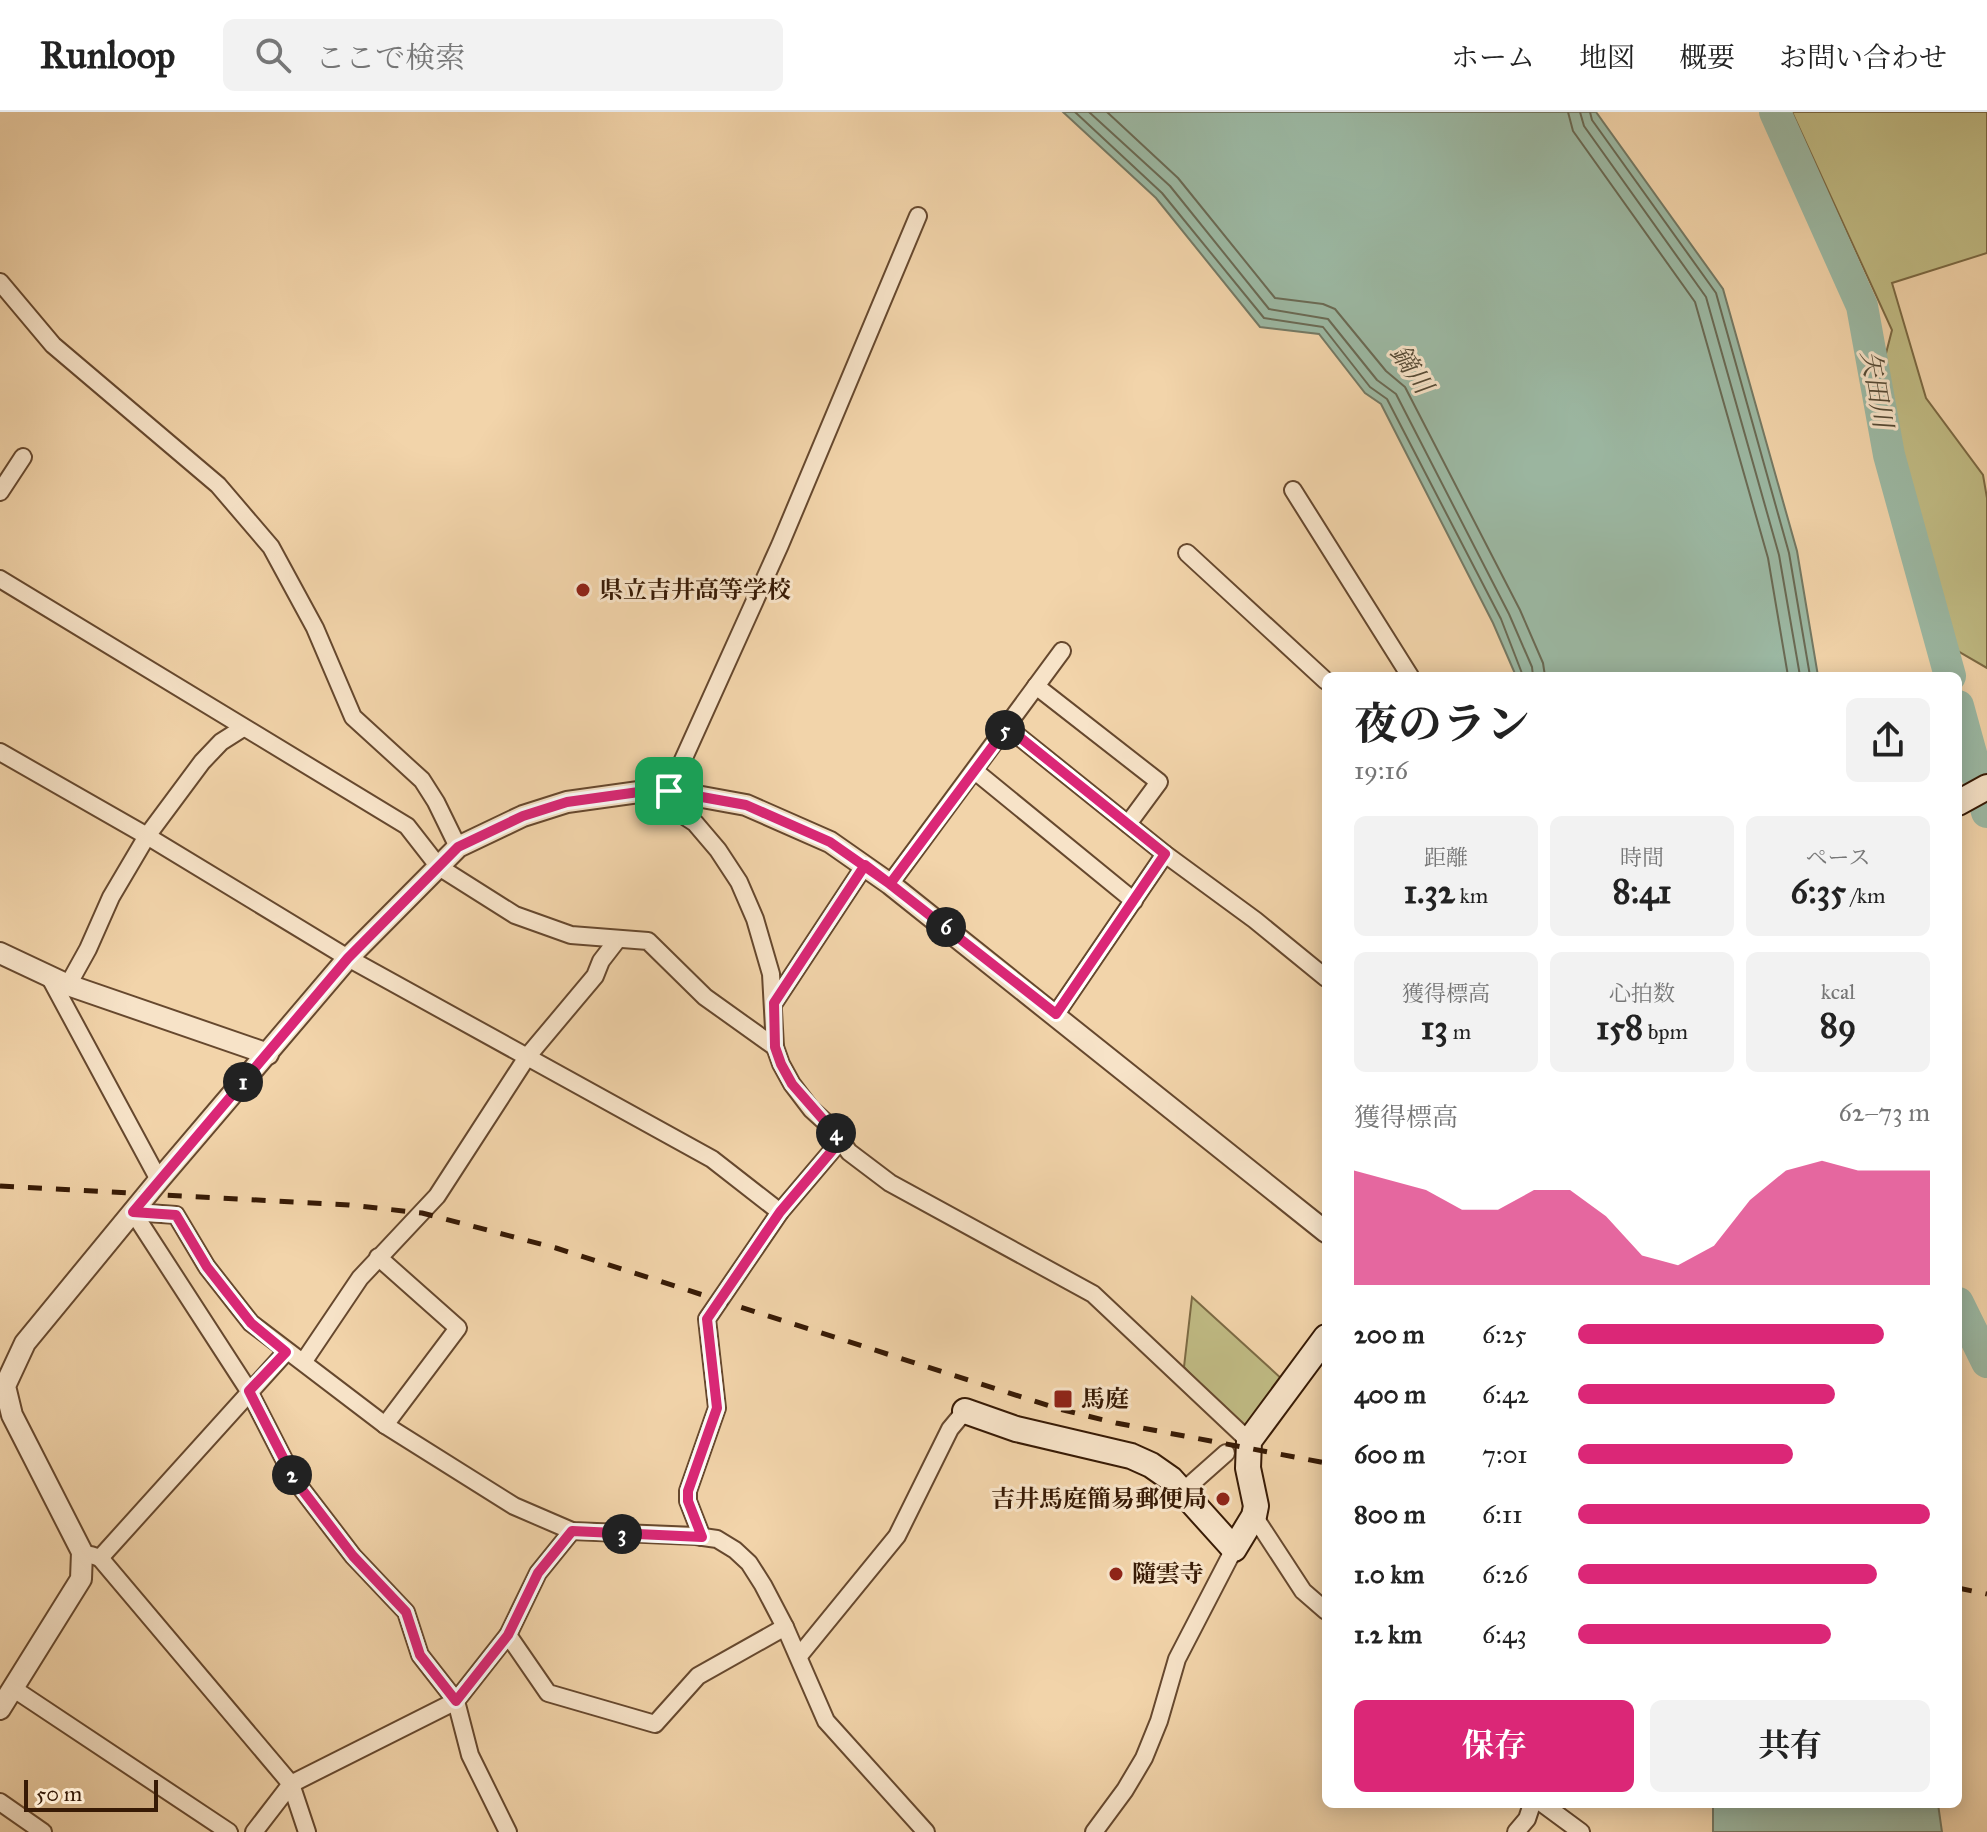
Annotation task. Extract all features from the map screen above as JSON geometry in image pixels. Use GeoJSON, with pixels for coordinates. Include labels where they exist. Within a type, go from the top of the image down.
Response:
{"type":"FeatureCollection","features":[{"type":"Feature","properties":{"kind":"main road"},"geometry":{"type":"LineString","coordinates":[[1962,801],[1987,787]]}},
{"type":"Feature","properties":{"kind":"main road"},"geometry":{"type":"LineString","coordinates":[[965,1411],[1016,1429],[1131,1456],[1161,1472],[1234,1549],[1254,1516],[1256,1506],[1248,1468],[1249,1441],[1322,1342]]}},
{"type":"Feature","properties":{"kind":"street"},"geometry":{"type":"LineString","coordinates":[[669,791],[780,545],[918,216]]}},
{"type":"Feature","properties":{"kind":"street"},"geometry":{"type":"LineString","coordinates":[[0,282],[53,345],[218,485],[271,547],[315,628],[353,717],[422,780],[458,847]]}},
{"type":"Feature","properties":{"kind":"street"},"geometry":{"type":"LineString","coordinates":[[0,492],[23,457]]}},
{"type":"Feature","properties":{"kind":"street"},"geometry":{"type":"LineString","coordinates":[[1293,490],[1407,672]]}},
{"type":"Feature","properties":{"kind":"street"},"geometry":{"type":"LineString","coordinates":[[1187,553],[1322,677]]}},
{"type":"Feature","properties":{"kind":"street"},"geometry":{"type":"LineString","coordinates":[[0,579],[407,826],[439,867],[515,915],[571,935],[648,941],[705,997],[775,1047]]}},
{"type":"Feature","properties":{"kind":"street"},"geometry":{"type":"LineString","coordinates":[[890,884],[1062,651]]}},
{"type":"Feature","properties":{"kind":"street"},"geometry":{"type":"LineString","coordinates":[[1036,686],[1159,782],[1128,824]]}},
{"type":"Feature","properties":{"kind":"street"},"geometry":{"type":"LineString","coordinates":[[1007,727],[1322,975]]}},
{"type":"Feature","properties":{"kind":"street"},"geometry":{"type":"LineString","coordinates":[[59,981],[88,949],[111,897],[147,836],[202,762],[221,742],[243,728]]}},
{"type":"Feature","properties":{"kind":"street"},"geometry":{"type":"LineString","coordinates":[[0,752],[147,836],[348,958],[712,1159],[780,1212]]}},
{"type":"Feature","properties":{"kind":"street"},"geometry":{"type":"LineString","coordinates":[[975,771],[1134,901]]}},
{"type":"Feature","properties":{"kind":"street"},"geometry":{"type":"LineString","coordinates":[[646,791],[695,823],[739,882],[771,974],[775,1047],[792,1084],[849,1152],[890,1183],[1093,1294],[1249,1441]]}},
{"type":"Feature","properties":{"kind":"street"},"geometry":{"type":"LineString","coordinates":[[307,1832],[291,1784],[91,1555],[12,1415],[2,1383],[25,1343],[159,1180],[348,958],[458,847],[523,816],[567,802],[646,791],[669,791],[746,805],[830,842],[890,884],[1056,1014],[1322,1229]]}},
{"type":"Feature","properties":{"kind":"street"},"geometry":{"type":"LineString","coordinates":[[1056,1014],[1165,854]]}},
{"type":"Feature","properties":{"kind":"street"},"geometry":{"type":"LineString","coordinates":[[774,1003],[865,865]]}},
{"type":"Feature","properties":{"kind":"street"},"geometry":{"type":"LineString","coordinates":[[304,1361],[360,1278],[437,1196],[527,1057],[595,976],[601,961],[618,939]]}},
{"type":"Feature","properties":{"kind":"street"},"geometry":{"type":"LineString","coordinates":[[0,953],[59,981],[268,1054]]}},
{"type":"Feature","properties":{"kind":"street"},"geometry":{"type":"LineString","coordinates":[[59,981],[159,1180]]}},
{"type":"Feature","properties":{"kind":"street"},"geometry":{"type":"LineString","coordinates":[[702,1537],[688,1501],[688,1491],[717,1408],[707,1319],[780,1212],[841,1140]]}},
{"type":"Feature","properties":{"kind":"street"},"geometry":{"type":"LineString","coordinates":[[133,1212],[176,1215],[207,1267],[251,1323],[385,1425],[514,1506],[572,1531],[702,1537],[717,1539],[735,1550],[749,1563],[785,1627],[826,1721],[926,1832]]}},
{"type":"Feature","properties":{"kind":"street"},"geometry":{"type":"LineString","coordinates":[[133,1212],[249,1391],[294,1479],[353,1556],[406,1612],[420,1655],[456,1701],[470,1755],[508,1832]]}},
{"type":"Feature","properties":{"kind":"street"},"geometry":{"type":"LineString","coordinates":[[378,1257],[458,1328],[385,1425]]}},
{"type":"Feature","properties":{"kind":"street"},"geometry":{"type":"LineString","coordinates":[[0,1709],[81,1579],[91,1555],[286,1352]]}},
{"type":"Feature","properties":{"kind":"street"},"geometry":{"type":"LineString","coordinates":[[799,1656],[897,1536],[950,1429],[965,1411]]}},
{"type":"Feature","properties":{"kind":"street"},"geometry":{"type":"LineString","coordinates":[[1182,1492],[1226,1453]]}},
{"type":"Feature","properties":{"kind":"street"},"geometry":{"type":"LineString","coordinates":[[1254,1516],[1303,1591],[1322,1608]]}},
{"type":"Feature","properties":{"kind":"street"},"geometry":{"type":"LineString","coordinates":[[254,1832],[291,1784],[456,1701],[508,1635],[538,1573],[572,1531]]}},
{"type":"Feature","properties":{"kind":"street"},"geometry":{"type":"LineString","coordinates":[[1094,1832],[1144,1758],[1159,1721],[1177,1659],[1234,1549]]}},
{"type":"Feature","properties":{"kind":"street"},"geometry":{"type":"LineString","coordinates":[[508,1635],[548,1693],[655,1724],[698,1676],[785,1627]]}},
{"type":"Feature","properties":{"kind":"street"},"geometry":{"type":"LineString","coordinates":[[14,1689],[229,1832]]}},
{"type":"Feature","properties":{"kind":"street"},"geometry":{"type":"LineString","coordinates":[[0,1802],[43,1832]]}},
{"type":"Feature","properties":{"kind":"street"},"geometry":{"type":"LineString","coordinates":[[1516,1832],[1527,1819],[1531,1808]]}},
{"type":"Feature","properties":{"kind":"street"},"geometry":{"type":"LineString","coordinates":[[1548,1808],[1581,1832]]}},
{"type":"Feature","properties":{"kind":"shaded area"},"geometry":{"type":"Polygon","coordinates":[[[1792,112],[1987,112],[1987,253],[1892,283],[1926,398],[1983,475],[1987,498],[1987,668],[1951,647],[1906,463],[1889,440],[1883,365],[1892,330],[1792,112]]]}},
{"type":"Feature","properties":{"kind":"shaded area"},"geometry":{"type":"Polygon","coordinates":[[[1192,1297],[1283,1380],[1245,1427],[1233,1424],[1184,1367],[1192,1297]]]}},
{"type":"Feature","properties":{"kind":"water","name":"鏑川"},"geometry":{"type":"Polygon","coordinates":[[[1063,112],[1596,112],[1723,289],[1797,551],[1817,672],[1514,672],[1493,623],[1381,404],[1365,393],[1319,334],[1260,327],[1156,198],[1063,112]]]}},
{"type":"Feature","properties":{"kind":"water"},"geometry":{"type":"Polygon","coordinates":[[[1713,1808],[1939,1808],[1942,1832],[1713,1832],[1713,1808]]]}},
{"type":"Feature","properties":{"kind":"waterway","name":"矢田川"},"geometry":{"type":"LineString","coordinates":[[1775,112],[1862,306],[1889,455],[1949,672]]}},
{"type":"Feature","properties":{"kind":"waterway","name":"矢田川"},"geometry":{"type":"LineString","coordinates":[[1962,721],[1987,812]]}},
{"type":"Feature","properties":{"kind":"waterway","name":"矢田川"},"geometry":{"type":"LineString","coordinates":[[1962,1311],[1987,1362]]}},
{"type":"Feature","properties":{"kind":"railway"},"geometry":{"type":"LineString","coordinates":[[0,1186],[349,1205],[422,1213],[556,1248],[1059,1409],[1116,1423],[1322,1462]]}},
{"type":"Feature","properties":{"kind":"railway"},"geometry":{"type":"LineString","coordinates":[[1962,1589],[1987,1594]]}},
{"type":"Feature","properties":{"kind":"place","name":"県立吉井高等学校"},"geometry":{"type":"Point","coordinates":[583,590]}},
{"type":"Feature","properties":{"kind":"place","name":"馬庭"},"geometry":{"type":"Point","coordinates":[1063,1399]}},
{"type":"Feature","properties":{"kind":"place","name":"吉井馬庭簡易郵便局"},"geometry":{"type":"Point","coordinates":[1223,1499]}},
{"type":"Feature","properties":{"kind":"place","name":"隨雲寺"},"geometry":{"type":"Point","coordinates":[1116,1574]}},
{"type":"Feature","properties":{"kind":"route"},"geometry":{"type":"LineString","coordinates":[[669,791],[646,791],[567,802],[523,816],[458,847],[348,958],[133,1212],[176,1215],[207,1267],[251,1323],[286,1352],[249,1391],[294,1479],[353,1556],[406,1612],[420,1655],[456,1701],[508,1635],[538,1573],[572,1531],[702,1537],[688,1501],[688,1491],[717,1408],[707,1319],[780,1212],[841,1140],[811,1109],[781,1064],[775,1047],[774,1003],[865,865],[890,884],[1007,727],[1165,854],[1056,1014],[890,884],[865,865],[830,842],[746,805],[669,791]]}}]}
